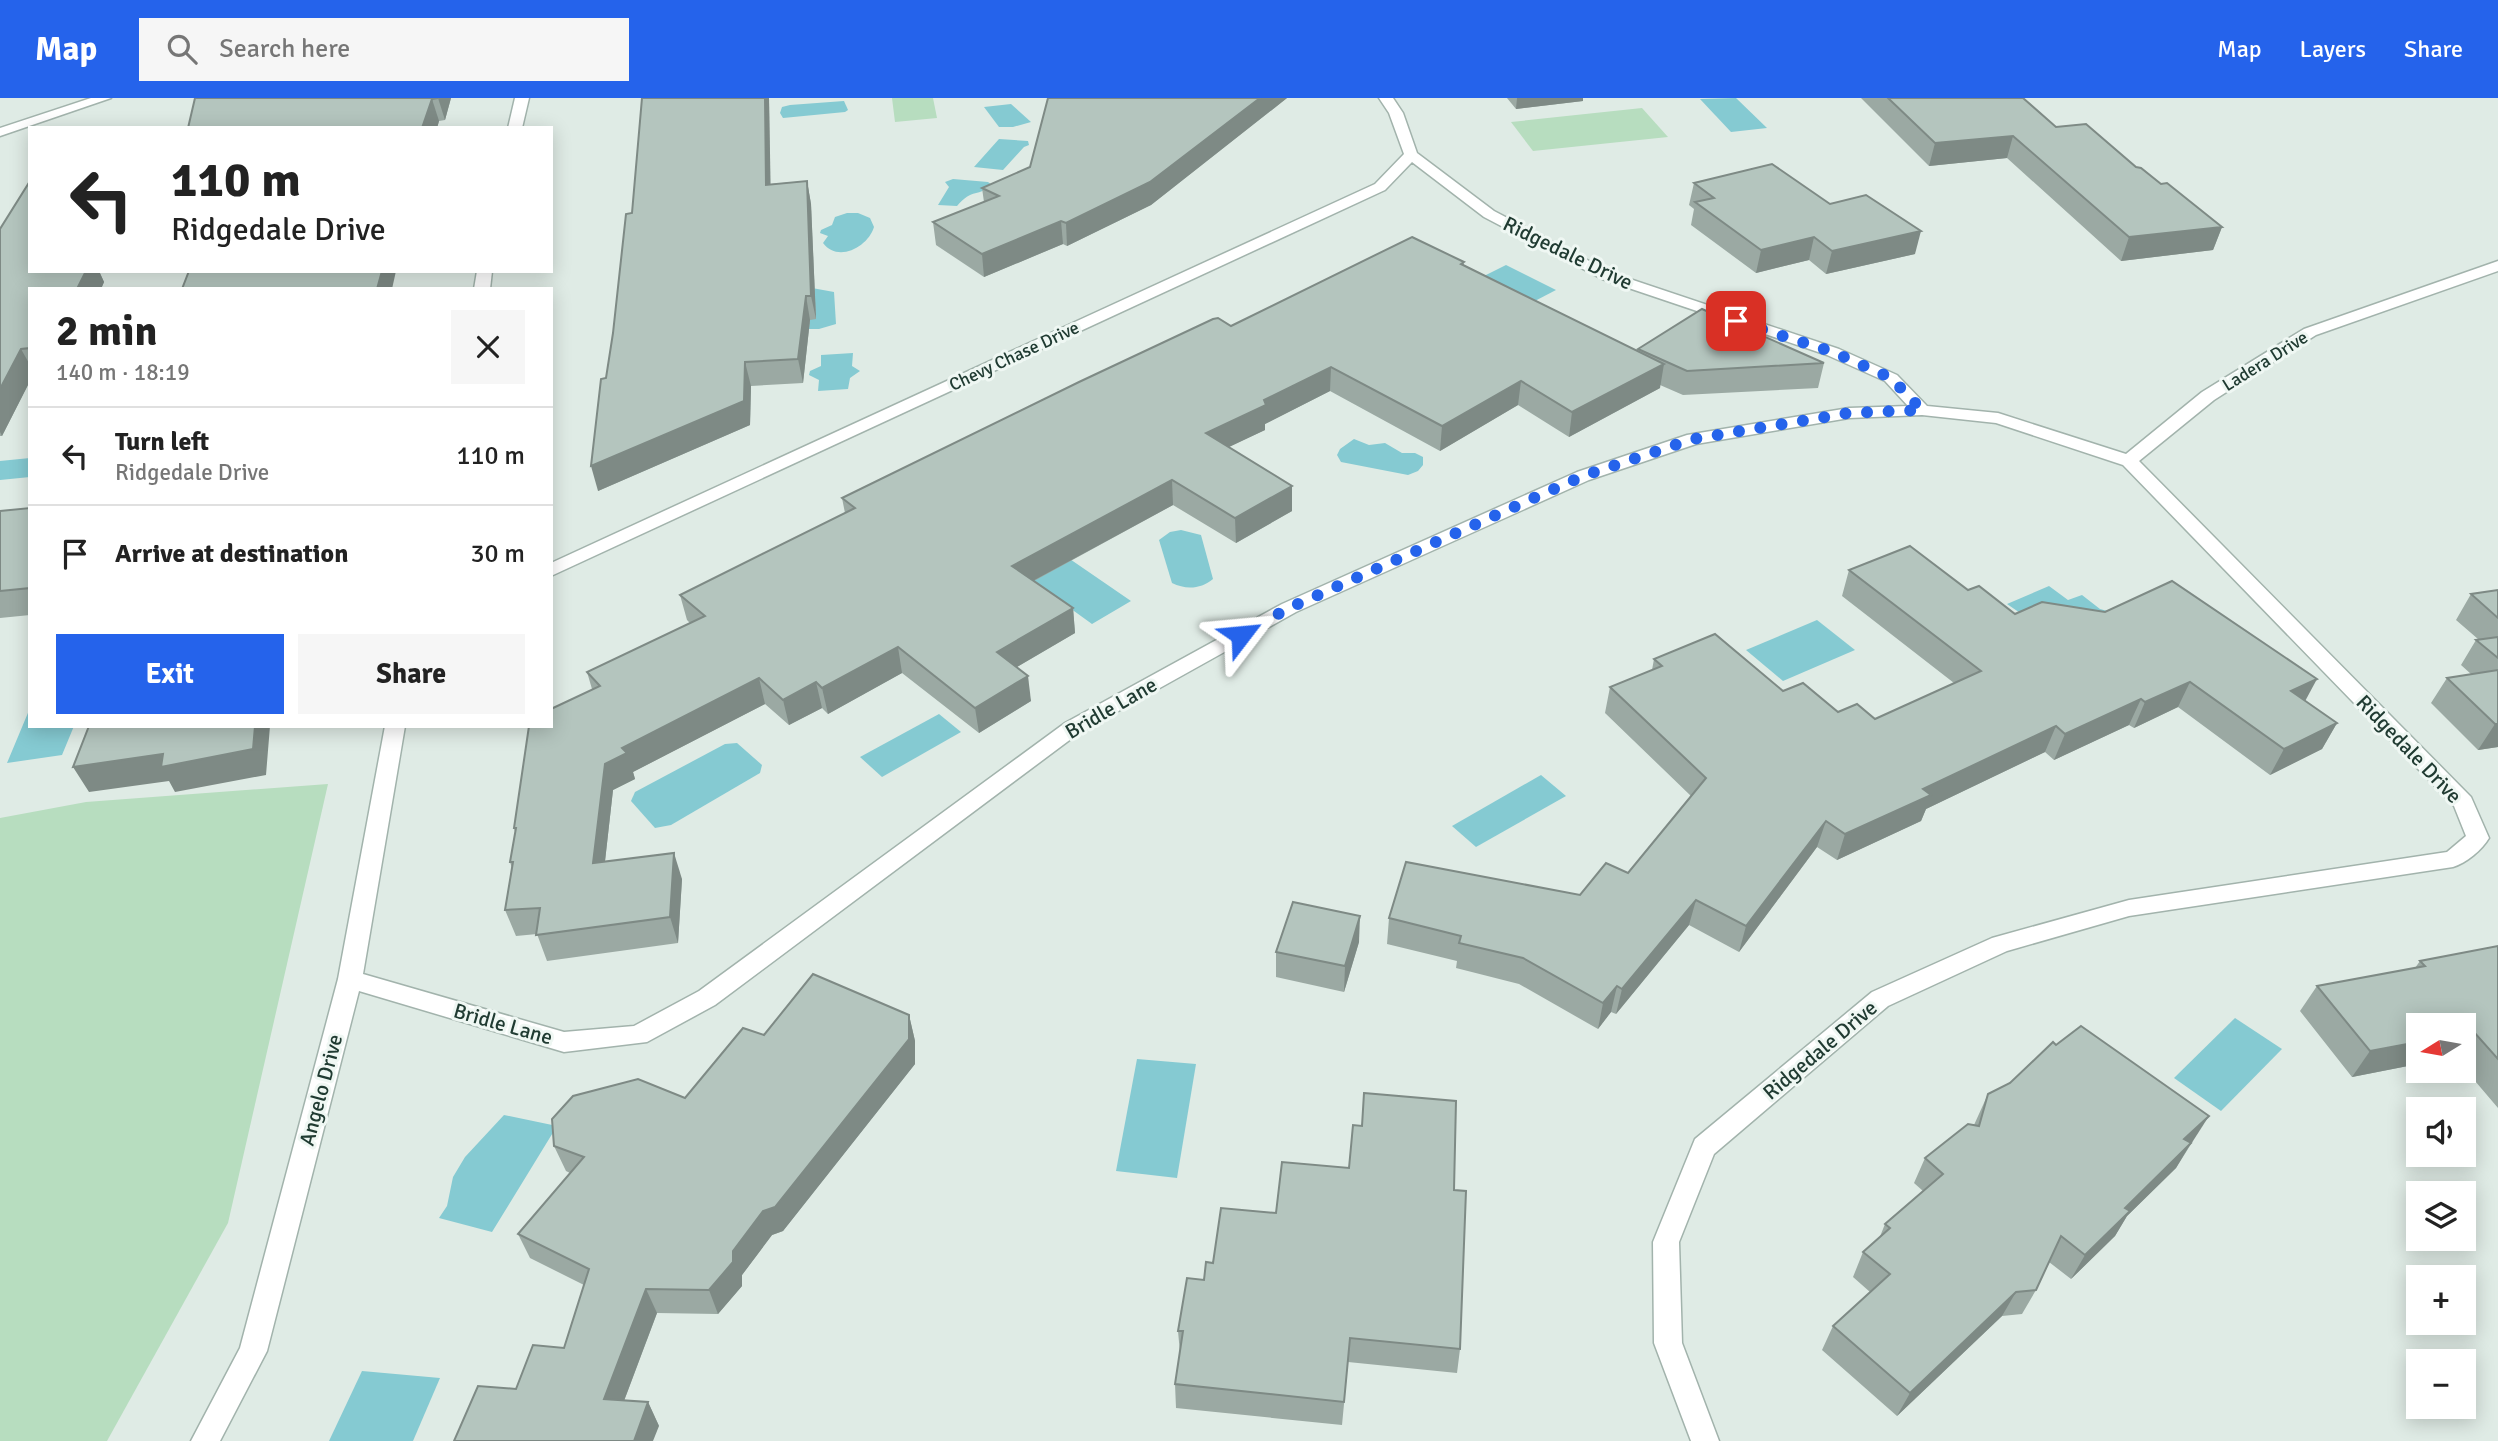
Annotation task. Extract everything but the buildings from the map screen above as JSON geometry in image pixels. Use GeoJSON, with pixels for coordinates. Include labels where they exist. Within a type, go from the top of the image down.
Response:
{"type":"FeatureCollection","features":[{"type":"Feature","properties":{"kind":"street"},"geometry":{"type":"LineString","coordinates":[[0,132],[104,98]]}},
{"type":"Feature","properties":{"kind":"street"},"geometry":{"type":"LineString","coordinates":[[515,126],[522,98]]}},
{"type":"Feature","properties":{"kind":"street"},"geometry":{"type":"LineString","coordinates":[[1386,98],[1396,113],[1410,155]]}},
{"type":"Feature","properties":{"kind":"street","name":"Ridgedale Drive"},"geometry":{"type":"LineString","coordinates":[[1410,155],[1489,214],[1607,276],[1833,352],[1891,378],[1922,410],[1998,418],[2129,461],[2463,802],[2478,838],[2453,859],[2129,908],[2000,944],[1880,999],[1704,1147],[1666,1242],[1668,1343],[1705,1441]]}},
{"type":"Feature","properties":{"kind":"street","name":"Chevy Chase Drive"},"geometry":{"type":"LineString","coordinates":[[553,569],[1380,187],[1410,155]]}},
{"type":"Feature","properties":{"kind":"street","name":"Ladera Drive"},"geometry":{"type":"LineString","coordinates":[[2129,461],[2208,396],[2310,332],[2498,266]]}},
{"type":"Feature","properties":{"kind":"street","name":"Bridle Lane"},"geometry":{"type":"LineString","coordinates":[[350,979],[564,1042],[638,1035],[707,998],[1072,728],[1289,608],[1583,476],[1693,439],[1849,413],[1922,410]]}},
{"type":"Feature","properties":{"kind":"street","name":"Angelo Drive"},"geometry":{"type":"LineString","coordinates":[[205,1441],[253,1351],[350,979],[395,728]]}},
{"type":"Feature","properties":{"kind":"green space"},"geometry":{"type":"Polygon","coordinates":[[[892,98],[933,98],[937,118],[895,122],[892,98]]]}},
{"type":"Feature","properties":{"kind":"green space"},"geometry":{"type":"Polygon","coordinates":[[[1642,108],[1668,137],[1533,151],[1511,122],[1642,108]]]}},
{"type":"Feature","properties":{"kind":"green space"},"geometry":{"type":"Polygon","coordinates":[[[328,784],[228,1223],[107,1441],[0,1441],[0,818],[86,802],[328,784]]]}},
{"type":"Feature","properties":{"kind":"water"},"geometry":{"type":"Polygon","coordinates":[[[1736,98],[1767,128],[1731,132],[1700,99],[1736,98]]]}},
{"type":"Feature","properties":{"kind":"water"},"geometry":{"type":"Polygon","coordinates":[[[844,101],[848,110],[845,112],[783,118],[780,113],[782,107],[790,105],[844,101]]]}},
{"type":"Feature","properties":{"kind":"water"},"geometry":{"type":"Polygon","coordinates":[[[1011,104],[1031,122],[1013,127],[999,127],[984,107],[1011,104]]]}},
{"type":"Feature","properties":{"kind":"water"},"geometry":{"type":"Polygon","coordinates":[[[999,139],[1028,141],[1029,145],[1003,170],[974,167],[999,139]]]}},
{"type":"Feature","properties":{"kind":"water"},"geometry":{"type":"Polygon","coordinates":[[[953,179],[988,182],[992,185],[962,200],[957,206],[938,205],[949,187],[945,182],[953,179]]]}},
{"type":"Feature","properties":{"kind":"water"},"geometry":{"type":"Polygon","coordinates":[[[858,213],[870,218],[874,227],[866,241],[859,246],[852,250],[836,252],[823,243],[828,236],[820,233],[832,225],[835,217],[858,213]]]}},
{"type":"Feature","properties":{"kind":"water"},"geometry":{"type":"Polygon","coordinates":[[[1506,265],[1556,290],[1531,303],[1482,277],[1506,265]]]}},
{"type":"Feature","properties":{"kind":"water"},"geometry":{"type":"Polygon","coordinates":[[[812,288],[834,292],[836,324],[819,329],[803,329],[812,288]]]}},
{"type":"Feature","properties":{"kind":"water"},"geometry":{"type":"Polygon","coordinates":[[[853,353],[852,366],[860,371],[850,378],[848,389],[818,391],[819,380],[809,375],[810,371],[821,366],[821,355],[853,353]]]}},
{"type":"Feature","properties":{"kind":"water"},"geometry":{"type":"Polygon","coordinates":[[[1354,439],[1369,445],[1385,443],[1402,453],[1415,453],[1423,457],[1423,465],[1418,471],[1408,475],[1341,462],[1337,455],[1340,449],[1354,439]]]}},
{"type":"Feature","properties":{"kind":"water"},"geometry":{"type":"Polygon","coordinates":[[[28,458],[28,477],[0,480],[0,461],[28,458]]]}},
{"type":"Feature","properties":{"kind":"water"},"geometry":{"type":"Polygon","coordinates":[[[1181,530],[1201,535],[1213,579],[1204,585],[1188,587],[1172,583],[1159,540],[1170,532],[1181,530]]]}},
{"type":"Feature","properties":{"kind":"water"},"geometry":{"type":"Polygon","coordinates":[[[1064,555],[1131,601],[1092,624],[1038,585],[1014,583],[1064,555]]]}},
{"type":"Feature","properties":{"kind":"water"},"geometry":{"type":"Polygon","coordinates":[[[2049,586],[2068,600],[2082,595],[2100,609],[2122,615],[2036,624],[2007,604],[2049,586]]]}},
{"type":"Feature","properties":{"kind":"water"},"geometry":{"type":"Polygon","coordinates":[[[1817,620],[1855,650],[1783,681],[1746,650],[1817,620]]]}},
{"type":"Feature","properties":{"kind":"water"},"geometry":{"type":"Polygon","coordinates":[[[28,713],[28,728],[73,728],[62,755],[7,763],[28,713]]]}},
{"type":"Feature","properties":{"kind":"water"},"geometry":{"type":"Polygon","coordinates":[[[939,714],[961,732],[882,777],[860,757],[939,714]]]}},
{"type":"Feature","properties":{"kind":"water"},"geometry":{"type":"Polygon","coordinates":[[[737,743],[762,765],[760,773],[671,825],[655,828],[631,801],[635,792],[725,744],[737,743]]]}},
{"type":"Feature","properties":{"kind":"water"},"geometry":{"type":"Polygon","coordinates":[[[1541,775],[1566,796],[1476,847],[1452,826],[1541,775]]]}},
{"type":"Feature","properties":{"kind":"water"},"geometry":{"type":"Polygon","coordinates":[[[2235,1018],[2282,1049],[2221,1111],[2174,1078],[2235,1018]]]}},
{"type":"Feature","properties":{"kind":"water"},"geometry":{"type":"Polygon","coordinates":[[[1137,1059],[1196,1064],[1177,1178],[1116,1171],[1137,1059]]]}},
{"type":"Feature","properties":{"kind":"water"},"geometry":{"type":"Polygon","coordinates":[[[504,1115],[557,1126],[492,1232],[439,1218],[447,1206],[453,1177],[465,1157],[504,1115]]]}},
{"type":"Feature","properties":{"kind":"water"},"geometry":{"type":"Polygon","coordinates":[[[362,1371],[440,1378],[413,1441],[329,1441],[362,1371]]]}},
{"type":"Feature","properties":{"kind":"route"},"geometry":{"type":"LineString","coordinates":[[1241,635],[1289,608],[1583,476],[1693,439],[1849,413],[1922,410],[1891,378],[1833,352],[1736,321]]}}]}
